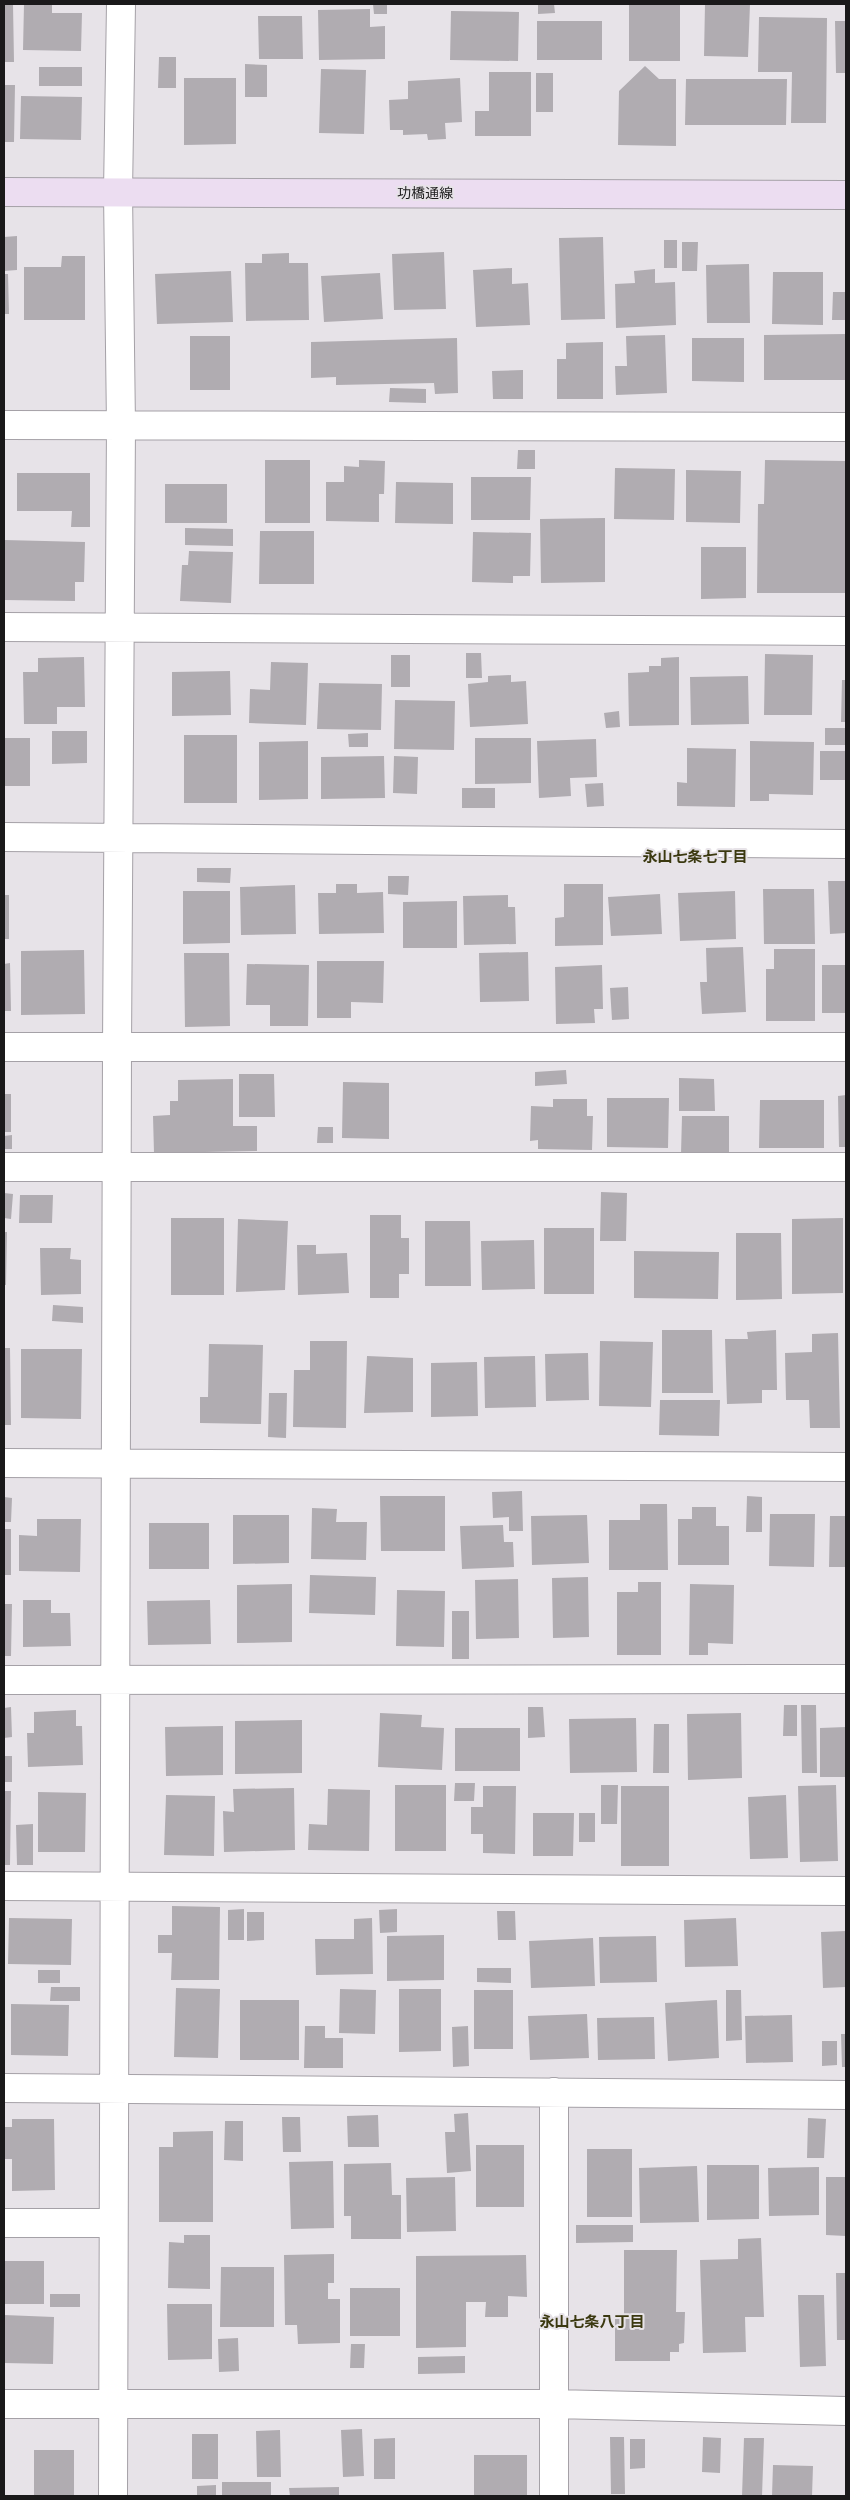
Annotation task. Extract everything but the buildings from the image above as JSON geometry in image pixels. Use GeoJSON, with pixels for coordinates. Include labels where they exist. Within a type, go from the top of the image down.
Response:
{"type":"FeatureCollection","features":[{"type":"Feature","properties":{"kind":"street"},"geometry":{"type":"LineString","coordinates":[[113,2496],[115,2405],[113,2223],[117,1681],[117,1047],[120,838],[118,627],[121,426],[118,192],[121,4]]}},
{"type":"Feature","properties":{"kind":"street","name":"功橋通線"},"geometry":{"type":"LineString","coordinates":[[4,192],[846,195]]}},
{"type":"Feature","properties":{"kind":"street"},"geometry":{"type":"LineString","coordinates":[[4,425],[846,427]]}},
{"type":"Feature","properties":{"kind":"street"},"geometry":{"type":"LineString","coordinates":[[4,627],[846,631]]}},
{"type":"Feature","properties":{"kind":"street"},"geometry":{"type":"LineString","coordinates":[[4,837],[846,844]]}},
{"type":"Feature","properties":{"kind":"street"},"geometry":{"type":"LineString","coordinates":[[4,1046],[846,1047]]}},
{"type":"Feature","properties":{"kind":"street"},"geometry":{"type":"LineString","coordinates":[[4,1167],[117,1169],[846,1167]]}},
{"type":"Feature","properties":{"kind":"street"},"geometry":{"type":"LineString","coordinates":[[4,1463],[846,1468]]}},
{"type":"Feature","properties":{"kind":"street"},"geometry":{"type":"LineString","coordinates":[[4,1680],[846,1679]]}},
{"type":"Feature","properties":{"kind":"street"},"geometry":{"type":"LineString","coordinates":[[4,1886],[846,1890]]}},
{"type":"Feature","properties":{"kind":"street"},"geometry":{"type":"LineString","coordinates":[[4,2088],[846,2095]]}},
{"type":"Feature","properties":{"kind":"street"},"geometry":{"type":"LineString","coordinates":[[554,2092],[554,2496]]}},
{"type":"Feature","properties":{"kind":"street"},"geometry":{"type":"LineString","coordinates":[[4,2223],[113,2223]]}},
{"type":"Feature","properties":{"kind":"street"},"geometry":{"type":"LineString","coordinates":[[4,2404],[554,2404],[846,2411]]}},
{"type":"Feature","properties":{"kind":"district","name":"永山七条七丁目"},"geometry":{"type":"Point","coordinates":[695,857]}},
{"type":"Feature","properties":{"kind":"district","name":"永山七条八丁目"},"geometry":{"type":"Point","coordinates":[592,2322]}}]}
